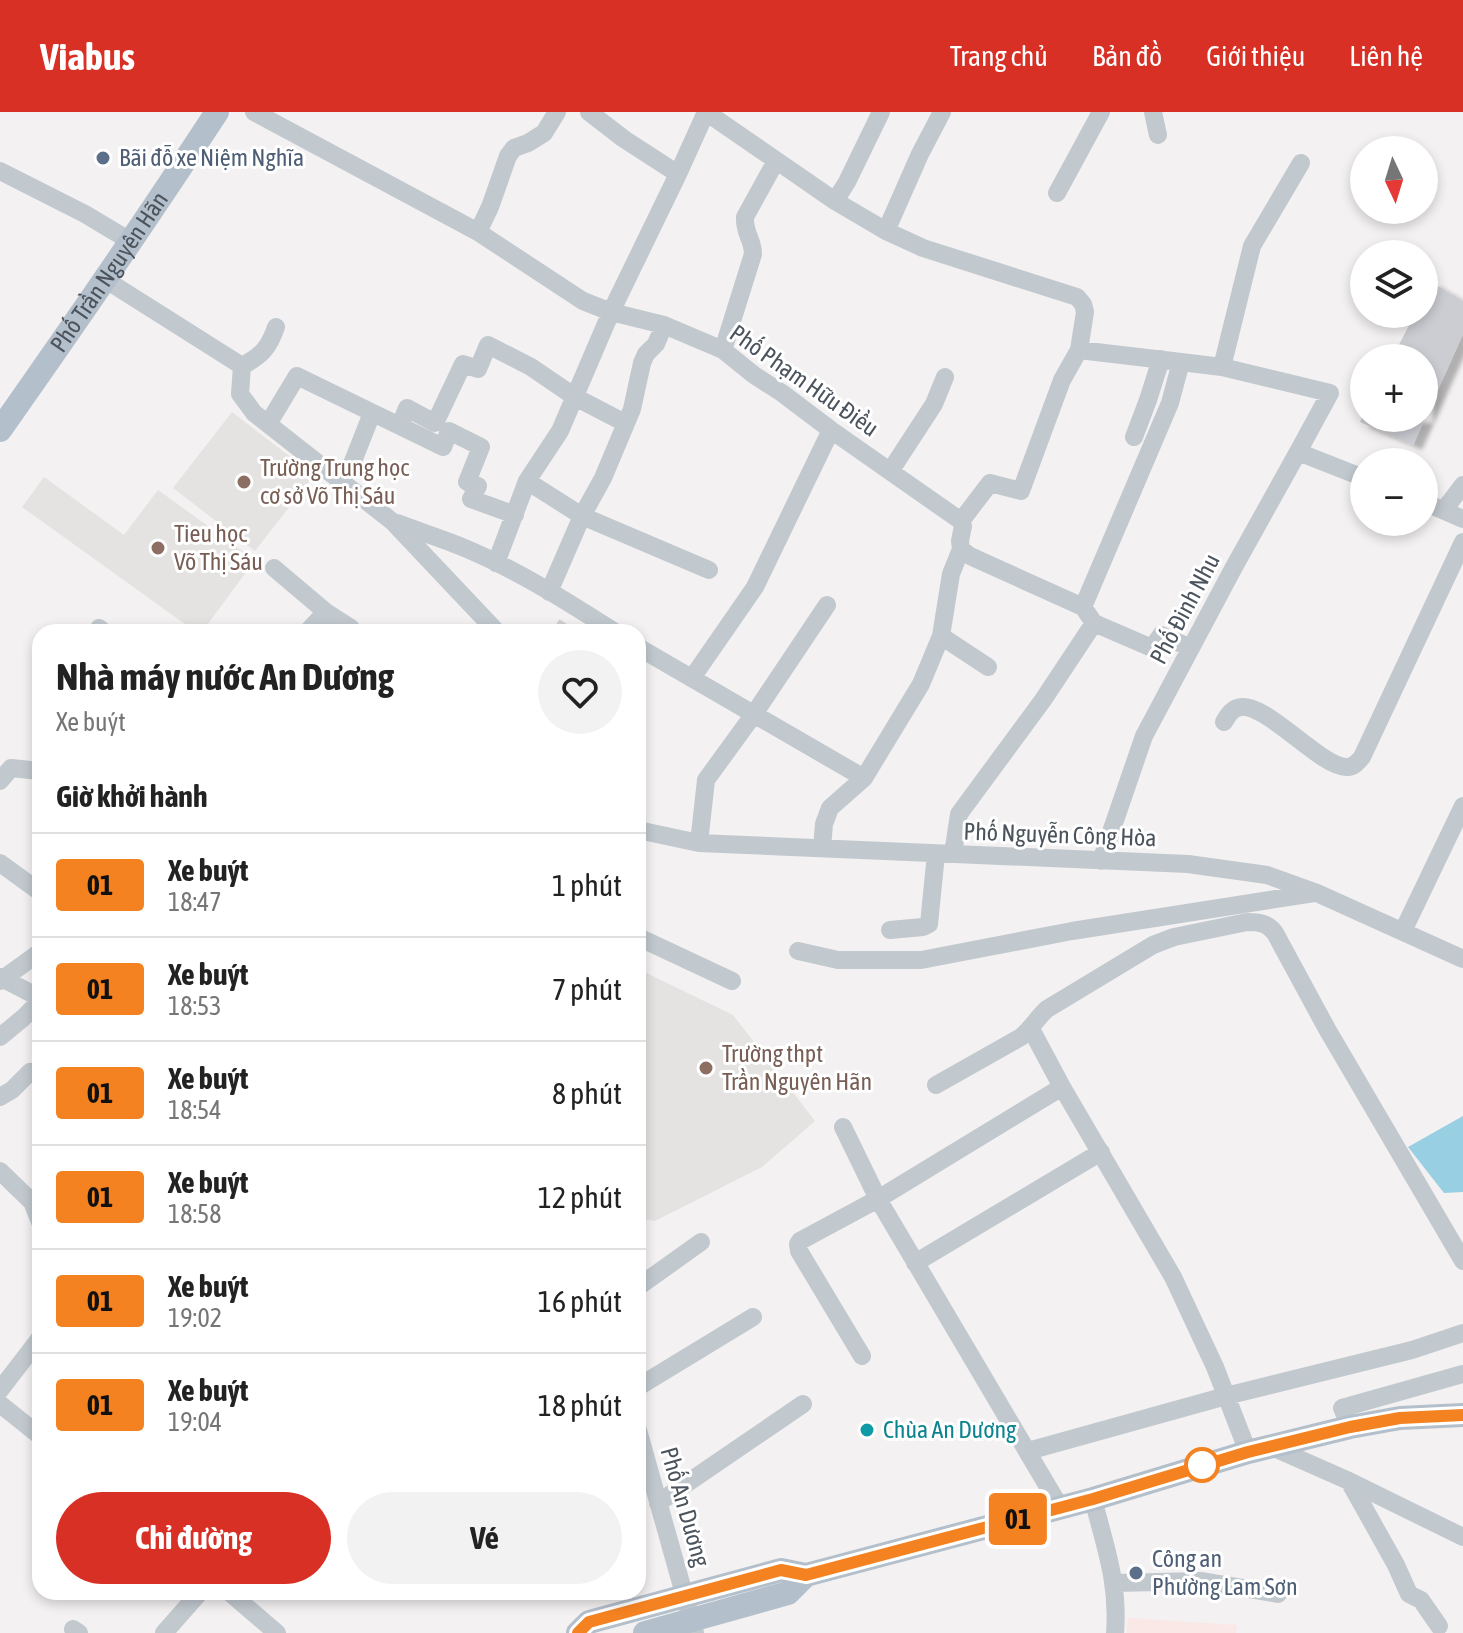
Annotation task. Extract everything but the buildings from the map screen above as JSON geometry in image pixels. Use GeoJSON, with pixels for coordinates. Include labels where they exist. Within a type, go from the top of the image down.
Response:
{"type":"FeatureCollection","features":[{"type":"Feature","properties":{"kind":"main road","name":"Phố Trần Nguyên Hãn"},"geometry":{"type":"LineString","coordinates":[[0,430],[106,280],[217,112]]}},
{"type":"Feature","properties":{"kind":"main road"},"geometry":{"type":"LineString","coordinates":[[578,1633],[589,1622],[781,1570],[806,1575],[1093,1499],[1248,1452],[1400,1418],[1463,1415]]}},
{"type":"Feature","properties":{"kind":"main road"},"geometry":{"type":"LineString","coordinates":[[645,1633],[693,1627],[788,1593],[806,1575]]}},
{"type":"Feature","properties":{"kind":"street","name":"Phố Phạm Hữu Điều"},"geometry":{"type":"LineString","coordinates":[[254,112],[478,232],[583,301],[611,312],[664,325],[723,350],[961,521]]}},
{"type":"Feature","properties":{"kind":"street"},"geometry":{"type":"LineString","coordinates":[[478,232],[508,156],[514,148],[544,133],[557,112]]}},
{"type":"Feature","properties":{"kind":"street"},"geometry":{"type":"LineString","coordinates":[[589,112],[678,174]]}},
{"type":"Feature","properties":{"kind":"street"},"geometry":{"type":"LineString","coordinates":[[496,563],[527,481],[560,431],[611,312],[706,112],[835,201],[886,231],[923,248],[1077,297],[1085,312],[1079,350],[1062,380],[1021,491],[990,483],[961,521],[961,549],[951,574],[941,636],[921,684],[864,778],[838,799],[827,814],[822,848]]}},
{"type":"Feature","properties":{"kind":"street"},"geometry":{"type":"LineString","coordinates":[[835,201],[881,112]]}},
{"type":"Feature","properties":{"kind":"street"},"geometry":{"type":"LineString","coordinates":[[886,231],[942,112]]}},
{"type":"Feature","properties":{"kind":"street"},"geometry":{"type":"LineString","coordinates":[[1057,193],[1101,112]]}},
{"type":"Feature","properties":{"kind":"street"},"geometry":{"type":"LineString","coordinates":[[1153,112],[1158,135]]}},
{"type":"Feature","properties":{"kind":"street"},"geometry":{"type":"LineString","coordinates":[[723,350],[753,254],[753,245],[744,228],[745,217],[776,161]]}},
{"type":"Feature","properties":{"kind":"street"},"geometry":{"type":"LineString","coordinates":[[1079,350],[1222,367],[1252,246],[1301,163]]}},
{"type":"Feature","properties":{"kind":"street"},"geometry":{"type":"LineString","coordinates":[[0,171],[85,214],[130,241]]}},
{"type":"Feature","properties":{"kind":"street"},"geometry":{"type":"LineString","coordinates":[[106,280],[242,366]]}},
{"type":"Feature","properties":{"kind":"street"},"geometry":{"type":"LineString","coordinates":[[549,592],[632,409],[642,363],[656,344],[664,325]]}},
{"type":"Feature","properties":{"kind":"street"},"geometry":{"type":"LineString","coordinates":[[242,366],[258,357],[276,327]]}},
{"type":"Feature","properties":{"kind":"street"},"geometry":{"type":"LineString","coordinates":[[400,426],[407,408],[435,423],[463,364],[478,369],[488,345],[625,423]]}},
{"type":"Feature","properties":{"kind":"street"},"geometry":{"type":"LineString","coordinates":[[1134,437],[1161,359]]}},
{"type":"Feature","properties":{"kind":"street"},"geometry":{"type":"LineString","coordinates":[[1083,607],[1170,403],[1181,362]]}},
{"type":"Feature","properties":{"kind":"street"},"geometry":{"type":"LineString","coordinates":[[242,366],[240,394],[254,413],[393,522],[489,624]]}},
{"type":"Feature","properties":{"kind":"street","name":"Phố Đinh Nhu"},"geometry":{"type":"LineString","coordinates":[[1101,861],[1144,736],[1330,393],[1222,367]]}},
{"type":"Feature","properties":{"kind":"street"},"geometry":{"type":"LineString","coordinates":[[268,424],[297,376],[443,447],[449,431],[481,447],[467,482],[478,486],[471,499],[515,515]]}},
{"type":"Feature","properties":{"kind":"street"},"geometry":{"type":"LineString","coordinates":[[891,470],[934,404],[945,377]]}},
{"type":"Feature","properties":{"kind":"street"},"geometry":{"type":"LineString","coordinates":[[340,480],[350,469],[372,413]]}},
{"type":"Feature","properties":{"kind":"street"},"geometry":{"type":"LineString","coordinates":[[692,678],[755,587],[831,430]]}},
{"type":"Feature","properties":{"kind":"street"},"geometry":{"type":"LineString","coordinates":[[1298,452],[1350,472]]}},
{"type":"Feature","properties":{"kind":"street"},"geometry":{"type":"LineString","coordinates":[[527,481],[582,516],[709,570]]}},
{"type":"Feature","properties":{"kind":"street"},"geometry":{"type":"LineString","coordinates":[[1444,510],[1463,485]]}},
{"type":"Feature","properties":{"kind":"street"},"geometry":{"type":"LineString","coordinates":[[1438,508],[1463,519]]}},
{"type":"Feature","properties":{"kind":"street"},"geometry":{"type":"LineString","coordinates":[[393,522],[496,563],[602,624]]}},
{"type":"Feature","properties":{"kind":"street"},"geometry":{"type":"LineString","coordinates":[[1224,722],[1233,710],[1250,708],[1343,767],[1357,764],[1463,542]]}},
{"type":"Feature","properties":{"kind":"street"},"geometry":{"type":"LineString","coordinates":[[961,549],[970,556],[1083,607],[1094,623],[1152,648],[1161,635],[1191,648]]}},
{"type":"Feature","properties":{"kind":"street"},"geometry":{"type":"LineString","coordinates":[[274,568],[345,624]]}},
{"type":"Feature","properties":{"kind":"street"},"geometry":{"type":"LineString","coordinates":[[699,843],[706,780],[827,605]]}},
{"type":"Feature","properties":{"kind":"street"},"geometry":{"type":"LineString","coordinates":[[567,624],[579,609]]}},
{"type":"Feature","properties":{"kind":"street"},"geometry":{"type":"LineString","coordinates":[[315,624],[326,612]]}},
{"type":"Feature","properties":{"kind":"street"},"geometry":{"type":"LineString","coordinates":[[890,930],[929,924],[945,854],[959,814],[1043,700],[1094,623]]}},
{"type":"Feature","properties":{"kind":"street"},"geometry":{"type":"LineString","coordinates":[[941,636],[988,667]]}},
{"type":"Feature","properties":{"kind":"street"},"geometry":{"type":"LineString","coordinates":[[646,652],[864,778]]}},
{"type":"Feature","properties":{"kind":"street"},"geometry":{"type":"LineString","coordinates":[[0,781],[11,768],[32,770]]}},
{"type":"Feature","properties":{"kind":"street"},"geometry":{"type":"LineString","coordinates":[[1403,931],[1463,806]]}},
{"type":"Feature","properties":{"kind":"street","name":"Phố Nguyễn Công Hòa"},"geometry":{"type":"LineString","coordinates":[[646,832],[699,843],[1188,864],[1267,875],[1317,893],[1463,959]]}},
{"type":"Feature","properties":{"kind":"street"},"geometry":{"type":"LineString","coordinates":[[0,863],[32,886]]}},
{"type":"Feature","properties":{"kind":"street"},"geometry":{"type":"LineString","coordinates":[[798,951],[838,960],[921,960],[1072,931],[1317,893]]}},
{"type":"Feature","properties":{"kind":"street"},"geometry":{"type":"LineString","coordinates":[[936,1085],[1021,1037],[1047,1009],[1153,945],[1174,937],[1247,922],[1267,925],[1275,933],[1327,1029],[1463,1261]]}},
{"type":"Feature","properties":{"kind":"street"},"geometry":{"type":"LineString","coordinates":[[646,941],[732,981]]}},
{"type":"Feature","properties":{"kind":"street"},"geometry":{"type":"LineString","coordinates":[[32,958],[1,979],[32,995]]}},
{"type":"Feature","properties":{"kind":"street"},"geometry":{"type":"LineString","coordinates":[[0,1037],[32,1008]]}},
{"type":"Feature","properties":{"kind":"street"},"geometry":{"type":"LineString","coordinates":[[1031,1029],[1173,1277],[1193,1317],[1248,1452]]}},
{"type":"Feature","properties":{"kind":"street"},"geometry":{"type":"LineString","coordinates":[[0,1097],[32,1073]]}},
{"type":"Feature","properties":{"kind":"street"},"geometry":{"type":"LineString","coordinates":[[862,1356],[799,1251],[800,1241],[878,1199],[1062,1087]]}},
{"type":"Feature","properties":{"kind":"street"},"geometry":{"type":"LineString","coordinates":[[843,1127],[878,1199],[1060,1507]]}},
{"type":"Feature","properties":{"kind":"street"},"geometry":{"type":"LineString","coordinates":[[915,1263],[1101,1152]]}},
{"type":"Feature","properties":{"kind":"street"},"geometry":{"type":"LineString","coordinates":[[0,1171],[32,1202]]}},
{"type":"Feature","properties":{"kind":"street"},"geometry":{"type":"LineString","coordinates":[[646,1281],[701,1242]]}},
{"type":"Feature","properties":{"kind":"street"},"geometry":{"type":"LineString","coordinates":[[646,1382],[753,1317]]}},
{"type":"Feature","properties":{"kind":"street"},"geometry":{"type":"LineString","coordinates":[[1028,1451],[1226,1396],[1412,1350],[1463,1333]]}},
{"type":"Feature","properties":{"kind":"street"},"geometry":{"type":"LineString","coordinates":[[0,1390],[32,1348]]}},
{"type":"Feature","properties":{"kind":"street"},"geometry":{"type":"LineString","coordinates":[[1350,1427],[1342,1408],[1463,1374]]}},
{"type":"Feature","properties":{"kind":"street"},"geometry":{"type":"LineString","coordinates":[[0,1404],[32,1430]]}},
{"type":"Feature","properties":{"kind":"street"},"geometry":{"type":"LineString","coordinates":[[658,1503],[803,1404]]}},
{"type":"Feature","properties":{"kind":"street"},"geometry":{"type":"LineString","coordinates":[[1272,1447],[1463,1537]]}},
{"type":"Feature","properties":{"kind":"street","name":"Phố An Dương"},"geometry":{"type":"LineString","coordinates":[[646,1459],[693,1627]]}},
{"type":"Feature","properties":{"kind":"street"},"geometry":{"type":"LineString","coordinates":[[1349,1481],[1409,1594],[1421,1600],[1439,1626]]}},
{"type":"Feature","properties":{"kind":"street"},"geometry":{"type":"LineString","coordinates":[[1093,1499],[1114,1583],[1117,1610],[1115,1633]]}},
{"type":"Feature","properties":{"kind":"street"},"geometry":{"type":"LineString","coordinates":[[1114,1583],[1202,1581],[1278,1594]]}},
{"type":"Feature","properties":{"kind":"street"},"geometry":{"type":"LineString","coordinates":[[164,1633],[193,1600]]}},
{"type":"Feature","properties":{"kind":"street"},"geometry":{"type":"LineString","coordinates":[[238,1600],[277,1633]]}},
{"type":"Feature","properties":{"kind":"shaded area","name":"Trường Trung học cơ sở Võ Thị Sáu"},"geometry":{"type":"Polygon","coordinates":[[[232,412],[314,475],[255,551],[173,488],[232,412]]]}},
{"type":"Feature","properties":{"kind":"shaded area","name":"Tieu học Võ Thị Sáu"},"geometry":{"type":"Polygon","coordinates":[[[44,477],[124,535],[158,490],[255,560],[208,624],[185,624],[22,507],[44,477]]]}},
{"type":"Feature","properties":{"kind":"shaded area","name":"Trường thpt Trần Nguyên Hãn"},"geometry":{"type":"Polygon","coordinates":[[[646,973],[733,1015],[815,1121],[762,1167],[655,1221],[646,1219],[646,973]]]}},
{"type":"Feature","properties":{"kind":"shaded area"},"geometry":{"type":"Polygon","coordinates":[[[1128,1618],[1237,1625],[1236,1633],[1127,1633],[1128,1618]]]}},
{"type":"Feature","properties":{"kind":"water"},"geometry":{"type":"Polygon","coordinates":[[[1463,1116],[1463,1192],[1444,1193],[1408,1147],[1463,1116]]]}},
{"type":"Feature","properties":{"kind":"bus line","name":"01"},"geometry":{"type":"LineString","coordinates":[[578,1633],[589,1622],[781,1570],[806,1575],[1093,1499],[1248,1452],[1400,1418],[1463,1415]]}},
{"type":"Feature","properties":{"kind":"place","name":"Bãi đỗ xe Niệm Nghĩa"},"geometry":{"type":"Point","coordinates":[103,158]}},
{"type":"Feature","properties":{"kind":"place","name":"Trường Trung học cơ sở Võ Thị Sáu"},"geometry":{"type":"Point","coordinates":[244,482]}},
{"type":"Feature","properties":{"kind":"place","name":"Tieu học Võ Thị Sáu"},"geometry":{"type":"Point","coordinates":[158,548]}},
{"type":"Feature","properties":{"kind":"place","name":"Trường thpt Trần Nguyên Hãn"},"geometry":{"type":"Point","coordinates":[706,1068]}},
{"type":"Feature","properties":{"kind":"place","name":"Chùa An Dương"},"geometry":{"type":"Point","coordinates":[867,1430]}},
{"type":"Feature","properties":{"kind":"place","name":"Công an Phường Lam Sơn"},"geometry":{"type":"Point","coordinates":[1136,1573]}}]}
